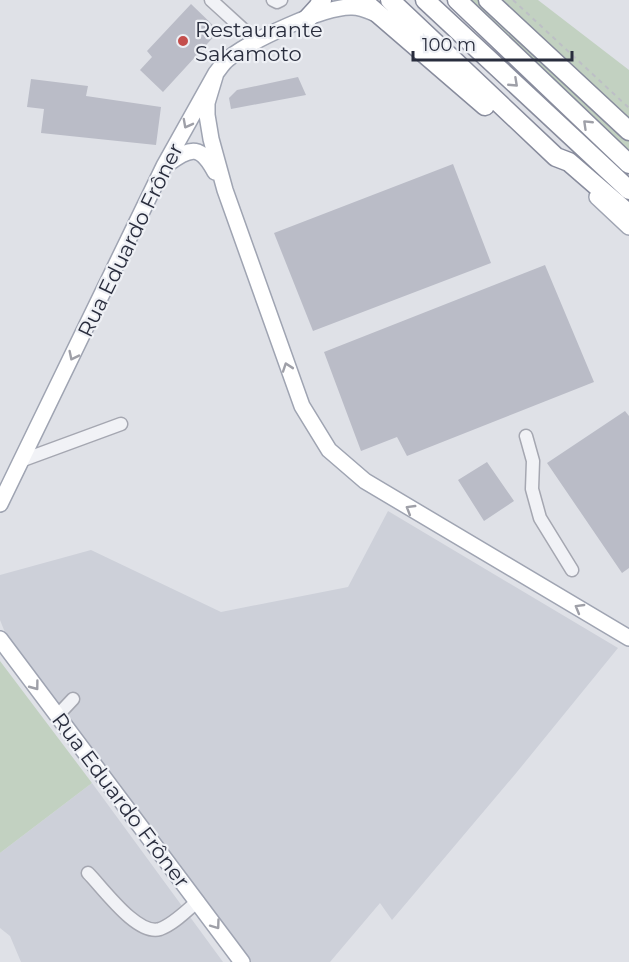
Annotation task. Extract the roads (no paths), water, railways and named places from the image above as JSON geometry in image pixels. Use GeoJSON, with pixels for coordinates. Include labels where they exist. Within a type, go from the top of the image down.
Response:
{"type":"FeatureCollection","features":[{"type":"Feature","properties":{"kind":"highway"},"geometry":{"type":"LineString","coordinates":[[307,19],[322,0]]}},
{"type":"Feature","properties":{"kind":"highway"},"geometry":{"type":"LineString","coordinates":[[362,0],[489,110],[514,119]]}},
{"type":"Feature","properties":{"kind":"highway"},"geometry":{"type":"LineString","coordinates":[[390,0],[556,158],[569,162],[629,214]]}},
{"type":"Feature","properties":{"kind":"highway"},"geometry":{"type":"LineString","coordinates":[[425,0],[629,190]]}},
{"type":"Feature","properties":{"kind":"highway"},"geometry":{"type":"LineString","coordinates":[[457,0],[629,164]]}},
{"type":"Feature","properties":{"kind":"highway"},"geometry":{"type":"LineString","coordinates":[[488,0],[629,131]]}},
{"type":"Feature","properties":{"kind":"main road","name":"Rua Eduardo Frôner"},"geometry":{"type":"LineString","coordinates":[[0,504],[164,166],[216,73],[227,60],[256,41],[307,19],[353,7],[380,16]]}},
{"type":"Feature","properties":{"kind":"main road"},"geometry":{"type":"LineString","coordinates":[[216,73],[207,103],[207,116],[225,190],[302,406],[329,450],[365,481],[629,638]]}},
{"type":"Feature","properties":{"kind":"main road"},"geometry":{"type":"LineString","coordinates":[[164,166],[183,153],[192,150],[200,152],[206,156],[225,190]]}},
{"type":"Feature","properties":{"kind":"main road"},"geometry":{"type":"LineString","coordinates":[[556,158],[629,227]]}},
{"type":"Feature","properties":{"kind":"main road","name":"Rua Eduardo Frôner"},"geometry":{"type":"LineString","coordinates":[[0,639],[242,962]]}},
{"type":"Feature","properties":{"kind":"lane"},"geometry":{"type":"LineString","coordinates":[[211,0],[256,41]]}},
{"type":"Feature","properties":{"kind":"lane"},"geometry":{"type":"LineString","coordinates":[[273,0],[277,2],[281,0]]}},
{"type":"Feature","properties":{"kind":"lane"},"geometry":{"type":"LineString","coordinates":[[23,460],[121,424]]}},
{"type":"Feature","properties":{"kind":"lane"},"geometry":{"type":"LineString","coordinates":[[526,436],[533,461],[532,489],[540,518],[572,570]]}},
{"type":"Feature","properties":{"kind":"lane"},"geometry":{"type":"LineString","coordinates":[[57,716],[73,699]]}},
{"type":"Feature","properties":{"kind":"lane"},"geometry":{"type":"LineString","coordinates":[[88,873],[133,921],[148,930],[159,929],[171,923],[198,901]]}},
{"type":"Feature","properties":{"kind":"place","name":"Restaurante Sakamoto"},"geometry":{"type":"Point","coordinates":[183,41]}}]}
